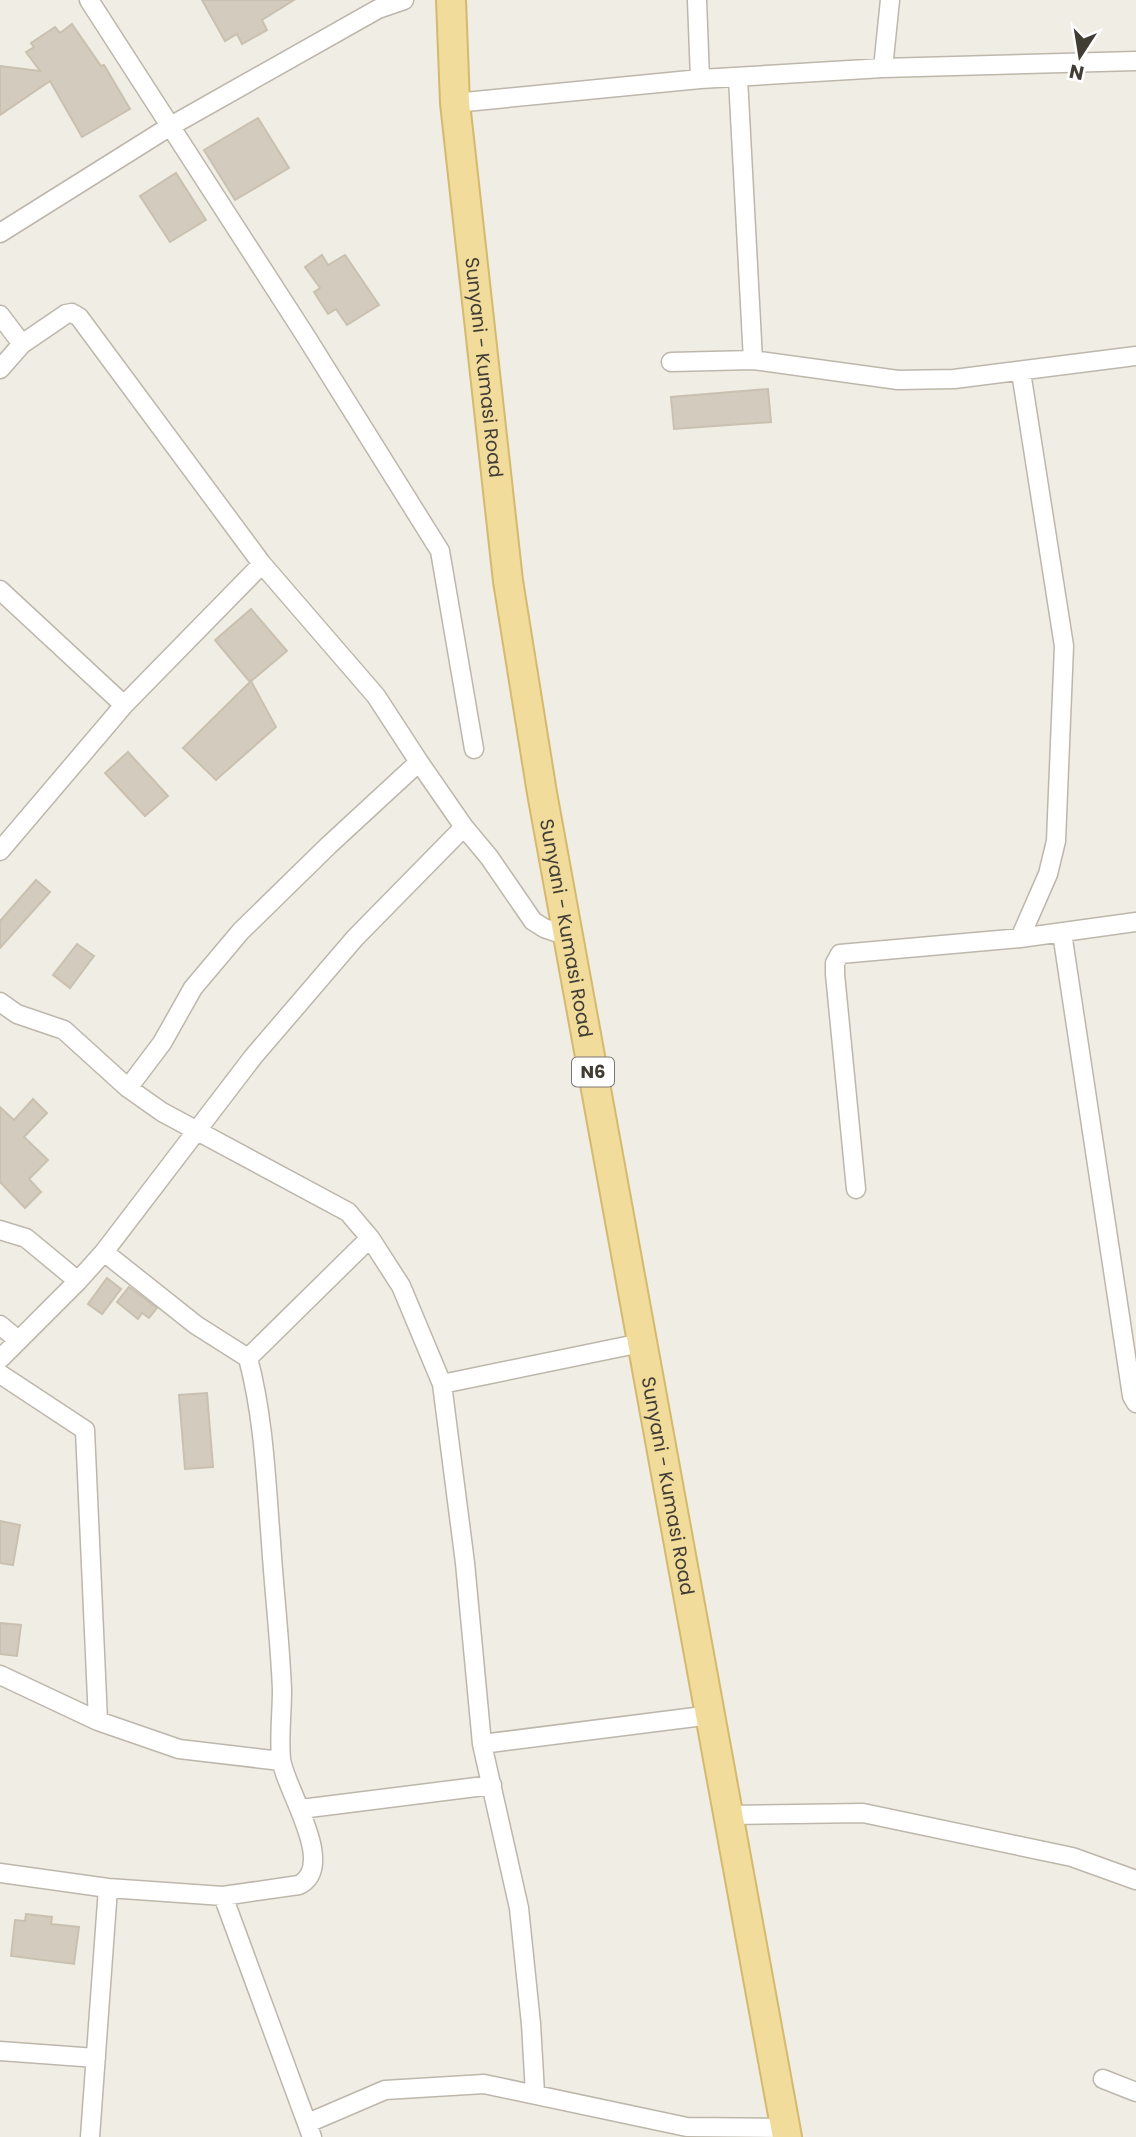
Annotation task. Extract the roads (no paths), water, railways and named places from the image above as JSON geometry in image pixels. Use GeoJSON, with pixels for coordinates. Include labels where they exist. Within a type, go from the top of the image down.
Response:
{"type":"FeatureCollection","features":[{"type":"Feature","properties":{"kind":"main road","name":"Sunyani - Kumasi Road"},"geometry":{"type":"LineString","coordinates":[[452,0],[455,103],[508,581],[542,793],[786,2133]]}},
{"type":"Feature","properties":{"kind":"street"},"geometry":{"type":"LineString","coordinates":[[89,0],[305,335],[440,551],[474,749]]}},
{"type":"Feature","properties":{"kind":"street"},"geometry":{"type":"LineString","coordinates":[[0,233],[169,127],[378,9],[404,0]]}},
{"type":"Feature","properties":{"kind":"street"},"geometry":{"type":"LineString","coordinates":[[697,0],[700,79]]}},
{"type":"Feature","properties":{"kind":"street"},"geometry":{"type":"LineString","coordinates":[[883,68],[890,0]]}},
{"type":"Feature","properties":{"kind":"street"},"geometry":{"type":"LineString","coordinates":[[455,103],[700,79],[883,68],[1136,61]]}},
{"type":"Feature","properties":{"kind":"street"},"geometry":{"type":"LineString","coordinates":[[738,78],[753,360]]}},
{"type":"Feature","properties":{"kind":"street"},"geometry":{"type":"LineString","coordinates":[[0,369],[22,344],[66,314],[72,313],[79,317],[262,564],[376,696],[464,827],[489,857],[533,921],[569,937]]}},
{"type":"Feature","properties":{"kind":"street"},"geometry":{"type":"LineString","coordinates":[[0,315],[22,344]]}},
{"type":"Feature","properties":{"kind":"street"},"geometry":{"type":"LineString","coordinates":[[671,362],[753,360],[898,380],[954,379],[1021,372],[1136,355]]}},
{"type":"Feature","properties":{"kind":"street"},"geometry":{"type":"LineString","coordinates":[[1020,938],[1048,874],[1056,841],[1064,646],[1021,372]]}},
{"type":"Feature","properties":{"kind":"street"},"geometry":{"type":"LineString","coordinates":[[0,851],[124,705],[262,564]]}},
{"type":"Feature","properties":{"kind":"street"},"geometry":{"type":"LineString","coordinates":[[0,590],[124,705]]}},
{"type":"Feature","properties":{"kind":"street"},"geometry":{"type":"LineString","coordinates":[[128,1088],[162,1042],[193,988],[240,931],[419,762]]}},
{"type":"Feature","properties":{"kind":"street"},"geometry":{"type":"LineString","coordinates":[[0,1359],[104,1252],[195,1129],[355,938],[464,827]]}},
{"type":"Feature","properties":{"kind":"street"},"geometry":{"type":"LineString","coordinates":[[856,1189],[835,974],[835,963],[840,954],[1020,938],[1136,922]]}},
{"type":"Feature","properties":{"kind":"street"},"geometry":{"type":"LineString","coordinates":[[1062,933],[1132,1396],[1136,1403]]}},
{"type":"Feature","properties":{"kind":"street"},"geometry":{"type":"LineString","coordinates":[[0,1002],[17,1014],[64,1030],[128,1088],[162,1112],[348,1212],[370,1238],[401,1286],[442,1384],[465,1563],[482,1744],[519,1908],[535,2093]]}},
{"type":"Feature","properties":{"kind":"street"},"geometry":{"type":"LineString","coordinates":[[0,1230],[26,1238],[78,1281]]}},
{"type":"Feature","properties":{"kind":"street"},"geometry":{"type":"LineString","coordinates":[[248,1358],[370,1238]]}},
{"type":"Feature","properties":{"kind":"street"},"geometry":{"type":"LineString","coordinates":[[0,1873],[108,1888],[223,1896],[299,1885],[307,1881],[312,1873],[314,1859],[301,1809],[281,1761],[282,1689],[261,1421],[248,1358],[196,1325],[104,1252]]}},
{"type":"Feature","properties":{"kind":"street"},"geometry":{"type":"LineString","coordinates":[[0,1325],[18,1340]]}},
{"type":"Feature","properties":{"kind":"street"},"geometry":{"type":"LineString","coordinates":[[442,1384],[641,1343]]}},
{"type":"Feature","properties":{"kind":"street"},"geometry":{"type":"LineString","coordinates":[[0,1374],[85,1430],[98,1721]]}},
{"type":"Feature","properties":{"kind":"street"},"geometry":{"type":"LineString","coordinates":[[0,1675],[98,1721],[179,1749],[281,1761]]}},
{"type":"Feature","properties":{"kind":"street"},"geometry":{"type":"LineString","coordinates":[[482,1744],[711,1714]]}},
{"type":"Feature","properties":{"kind":"street"},"geometry":{"type":"LineString","coordinates":[[301,1809],[492,1784]]}},
{"type":"Feature","properties":{"kind":"street"},"geometry":{"type":"LineString","coordinates":[[728,1815],[863,1813],[1072,1857],[1136,1880]]}},
{"type":"Feature","properties":{"kind":"street"},"geometry":{"type":"LineString","coordinates":[[90,2137],[108,1888]]}},
{"type":"Feature","properties":{"kind":"street"},"geometry":{"type":"LineString","coordinates":[[223,1896],[310,2130],[386,2091],[484,2084],[687,2127],[786,2133]]}},
{"type":"Feature","properties":{"kind":"street"},"geometry":{"type":"LineString","coordinates":[[0,2051],[96,2058]]}},
{"type":"Feature","properties":{"kind":"street"},"geometry":{"type":"LineString","coordinates":[[1103,2079],[1136,2092]]}}]}
